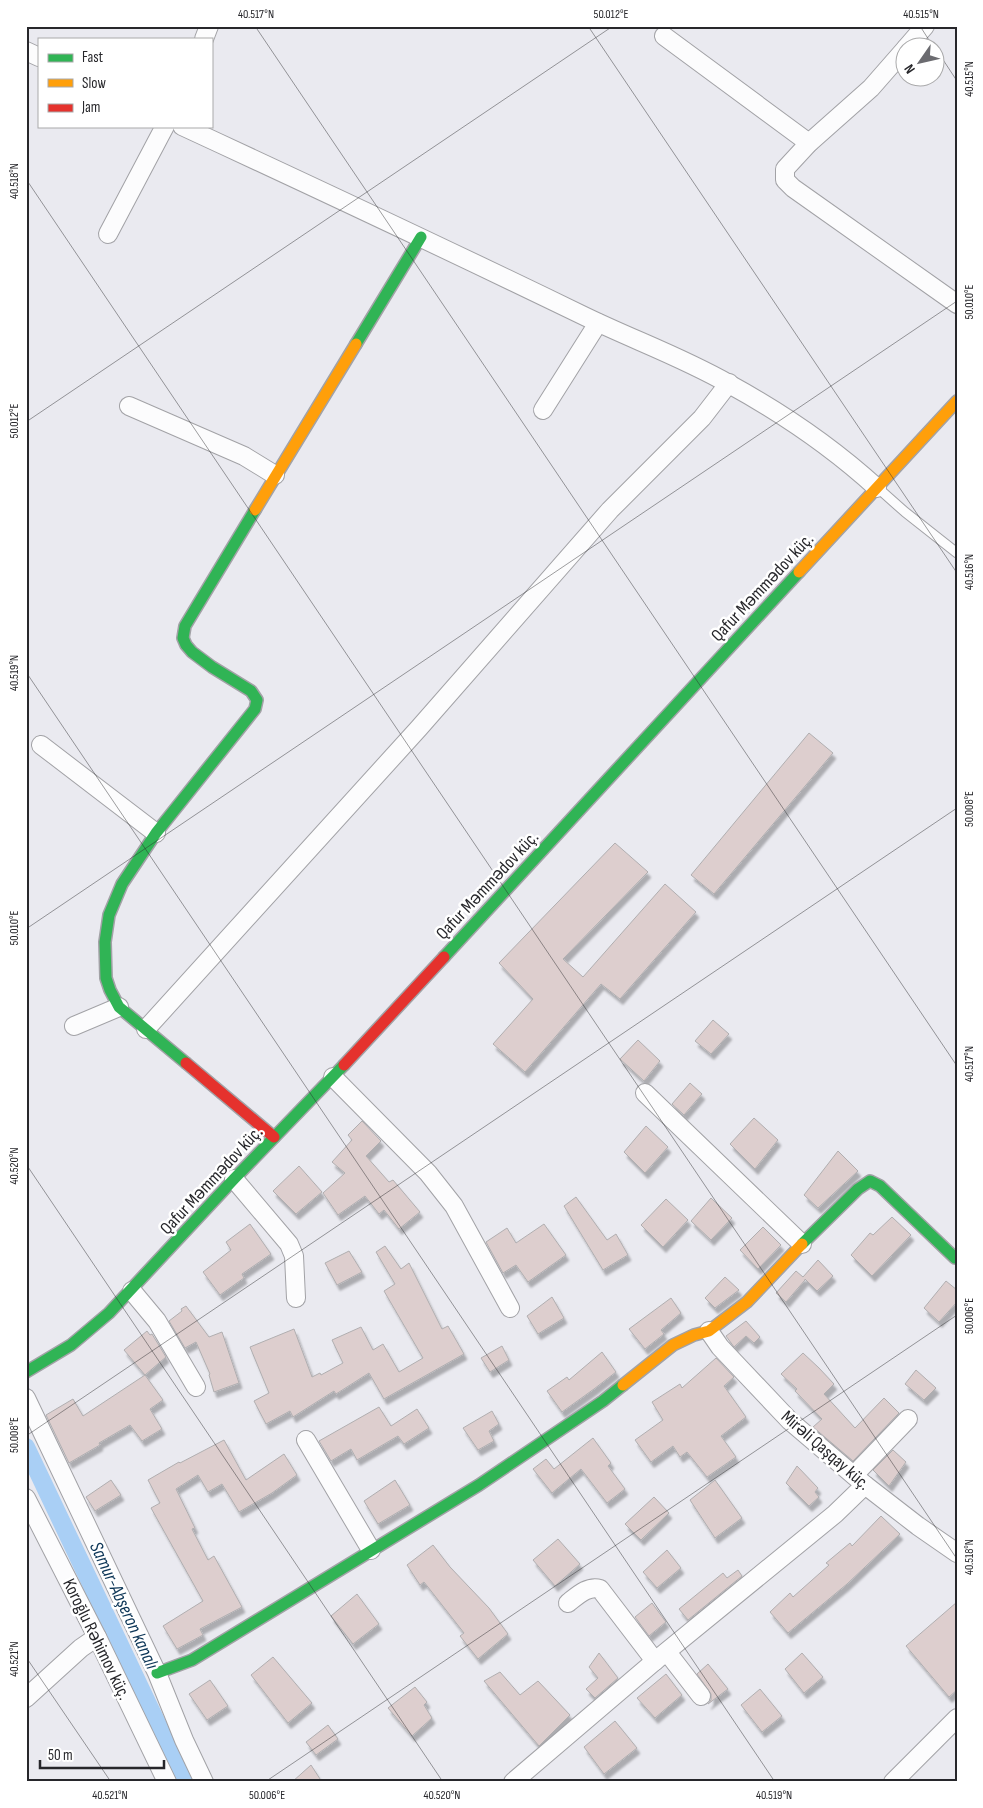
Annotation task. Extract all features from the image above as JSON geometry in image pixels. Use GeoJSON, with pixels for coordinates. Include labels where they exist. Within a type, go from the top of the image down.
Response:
{"type":"FeatureCollection","features":[{"type":"Feature","properties":{"kind":"street"},"geometry":{"type":"LineString","coordinates":[[204,38],[209,26]]}},
{"type":"Feature","properties":{"kind":"street"},"geometry":{"type":"LineString","coordinates":[[915,38],[925,26]]}},
{"type":"Feature","properties":{"kind":"street"},"geometry":{"type":"LineString","coordinates":[[664,36],[809,143]]}},
{"type":"Feature","properties":{"kind":"street"},"geometry":{"type":"LineString","coordinates":[[26,51],[38,57]]}},
{"type":"Feature","properties":{"kind":"street"},"geometry":{"type":"LineString","coordinates":[[896,59],[871,88],[809,143],[785,169],[785,180],[793,188],[957,304]]}},
{"type":"Feature","properties":{"kind":"street"},"geometry":{"type":"LineString","coordinates":[[108,234],[164,128]]}},
{"type":"Feature","properties":{"kind":"street"},"geometry":{"type":"LineString","coordinates":[[186,128],[729,383],[820,441],[847,461],[877,488]]}},
{"type":"Feature","properties":{"kind":"street"},"geometry":{"type":"LineString","coordinates":[[274,1138],[119,1006],[106,978],[105,942],[109,915],[122,884],[156,833],[255,709],[257,700],[251,691],[187,647],[183,638],[185,626],[421,237]]}},
{"type":"Feature","properties":{"kind":"street"},"geometry":{"type":"LineString","coordinates":[[543,410],[598,323]]}},
{"type":"Feature","properties":{"kind":"street"},"geometry":{"type":"LineString","coordinates":[[146,1029],[419,728],[610,510],[702,418],[729,383]]}},
{"type":"Feature","properties":{"kind":"street","name":"Qafur Məmmədov küç."},"geometry":{"type":"LineString","coordinates":[[26,1372],[89,1332],[132,1291],[234,1180],[333,1077],[957,401]]}},
{"type":"Feature","properties":{"kind":"street"},"geometry":{"type":"LineString","coordinates":[[129,406],[244,456],[275,476]]}},
{"type":"Feature","properties":{"kind":"street"},"geometry":{"type":"LineString","coordinates":[[41,745],[156,833]]}},
{"type":"Feature","properties":{"kind":"street"},"geometry":{"type":"LineString","coordinates":[[74,1026],[119,1006]]}},
{"type":"Feature","properties":{"kind":"street"},"geometry":{"type":"LineString","coordinates":[[333,1077],[428,1173],[454,1206],[510,1308]]}},
{"type":"Feature","properties":{"kind":"street"},"geometry":{"type":"LineString","coordinates":[[645,1092],[802,1244]]}},
{"type":"Feature","properties":{"kind":"street"},"geometry":{"type":"LineString","coordinates":[[234,1180],[289,1244],[294,1256],[296,1298]]}},
{"type":"Feature","properties":{"kind":"street"},"geometry":{"type":"LineString","coordinates":[[157,1673],[192,1660],[479,1485],[526,1455],[603,1401],[673,1345],[694,1335],[709,1331],[747,1302],[802,1244],[858,1189],[870,1181],[880,1186],[955,1258]]}},
{"type":"Feature","properties":{"kind":"street"},"geometry":{"type":"LineString","coordinates":[[132,1291],[157,1321],[196,1387]]}},
{"type":"Feature","properties":{"kind":"street","name":"Mirəli Qaşqay küç."},"geometry":{"type":"LineString","coordinates":[[709,1331],[720,1347],[790,1421],[859,1480],[918,1526],[957,1553]]}},
{"type":"Feature","properties":{"kind":"street"},"geometry":{"type":"LineString","coordinates":[[26,1398],[157,1673],[184,1740],[204,1782]]}},
{"type":"Feature","properties":{"kind":"street"},"geometry":{"type":"LineString","coordinates":[[512,1782],[835,1514],[859,1480],[908,1419]]}},
{"type":"Feature","properties":{"kind":"street"},"geometry":{"type":"LineString","coordinates":[[306,1440],[371,1550]]}},
{"type":"Feature","properties":{"kind":"street","name":"Koroğlu Rəhimov küç."},"geometry":{"type":"LineString","coordinates":[[26,1498],[97,1637],[167,1782]]}},
{"type":"Feature","properties":{"kind":"street"},"geometry":{"type":"LineString","coordinates":[[568,1603],[589,1588],[600,1589],[661,1657],[701,1696]]}},
{"type":"Feature","properties":{"kind":"street"},"geometry":{"type":"LineString","coordinates":[[26,1698],[81,1648],[97,1637]]}},
{"type":"Feature","properties":{"kind":"street"},"geometry":{"type":"LineString","coordinates":[[893,1782],[957,1718]]}},
{"type":"Feature","properties":{"kind":"lane"},"geometry":{"type":"LineString","coordinates":[[877,488],[957,553]]}},
{"type":"Feature","properties":{"kind":"building"},"geometry":{"type":"Polygon","coordinates":[[[809,733],[833,753],[714,894],[691,875],[809,733]]]}},
{"type":"Feature","properties":{"kind":"building"},"geometry":{"type":"Polygon","coordinates":[[[615,843],[648,872],[563,959],[583,977],[665,884],[696,912],[620,999],[601,984],[525,1072],[493,1044],[533,999],[499,963],[615,843]]]}},
{"type":"Feature","properties":{"kind":"building"},"geometry":{"type":"Polygon","coordinates":[[[713,1020],[729,1034],[711,1054],[695,1041],[713,1020]]]}},
{"type":"Feature","properties":{"kind":"building"},"geometry":{"type":"Polygon","coordinates":[[[638,1040],[660,1061],[644,1081],[620,1059],[638,1040]]]}},
{"type":"Feature","properties":{"kind":"building"},"geometry":{"type":"Polygon","coordinates":[[[690,1083],[702,1094],[684,1115],[672,1104],[690,1083]]]}},
{"type":"Feature","properties":{"kind":"building"},"geometry":{"type":"Polygon","coordinates":[[[754,1118],[778,1140],[755,1169],[730,1144],[754,1118]]]}},
{"type":"Feature","properties":{"kind":"building"},"geometry":{"type":"Polygon","coordinates":[[[362,1121],[381,1141],[366,1156],[389,1182],[393,1180],[420,1212],[399,1229],[384,1210],[379,1214],[365,1196],[338,1215],[323,1193],[345,1173],[332,1162],[352,1140],[348,1135],[362,1121]]]}},
{"type":"Feature","properties":{"kind":"building"},"geometry":{"type":"Polygon","coordinates":[[[646,1126],[668,1147],[645,1173],[624,1152],[646,1126]]]}},
{"type":"Feature","properties":{"kind":"building"},"geometry":{"type":"Polygon","coordinates":[[[838,1151],[858,1171],[818,1208],[804,1195],[838,1151]]]}},
{"type":"Feature","properties":{"kind":"building"},"geometry":{"type":"Polygon","coordinates":[[[299,1166],[322,1192],[296,1214],[273,1191],[299,1166]]]}},
{"type":"Feature","properties":{"kind":"building"},"geometry":{"type":"Polygon","coordinates":[[[576,1197],[607,1240],[616,1234],[628,1255],[603,1270],[564,1206],[576,1197]]]}},
{"type":"Feature","properties":{"kind":"building"},"geometry":{"type":"Polygon","coordinates":[[[711,1198],[732,1218],[711,1240],[691,1221],[711,1198]]]}},
{"type":"Feature","properties":{"kind":"building"},"geometry":{"type":"Polygon","coordinates":[[[666,1199],[688,1220],[663,1247],[641,1225],[666,1199]]]}},
{"type":"Feature","properties":{"kind":"building"},"geometry":{"type":"Polygon","coordinates":[[[892,1217],[911,1235],[872,1276],[851,1255],[870,1233],[873,1235],[892,1217]]]}},
{"type":"Feature","properties":{"kind":"building"},"geometry":{"type":"Polygon","coordinates":[[[250,1224],[271,1254],[242,1274],[244,1278],[220,1295],[203,1272],[231,1250],[226,1242],[250,1224]]]}},
{"type":"Feature","properties":{"kind":"building"},"geometry":{"type":"Polygon","coordinates":[[[544,1224],[566,1255],[528,1282],[516,1265],[503,1273],[486,1242],[507,1228],[516,1243],[544,1224]]]}},
{"type":"Feature","properties":{"kind":"building"},"geometry":{"type":"Polygon","coordinates":[[[763,1227],[781,1245],[758,1269],[740,1250],[763,1227]]]}},
{"type":"Feature","properties":{"kind":"building"},"geometry":{"type":"Polygon","coordinates":[[[385,1246],[401,1269],[409,1263],[442,1329],[448,1326],[464,1354],[384,1399],[369,1373],[336,1394],[334,1391],[293,1417],[290,1411],[266,1424],[254,1401],[269,1393],[250,1347],[294,1329],[312,1377],[320,1373],[321,1375],[343,1363],[332,1340],[361,1327],[373,1350],[383,1344],[399,1372],[423,1358],[384,1291],[395,1284],[376,1252],[385,1246]]]}},
{"type":"Feature","properties":{"kind":"building"},"geometry":{"type":"Polygon","coordinates":[[[349,1251],[362,1272],[337,1285],[325,1263],[349,1251]]]}},
{"type":"Feature","properties":{"kind":"building"},"geometry":{"type":"Polygon","coordinates":[[[818,1260],[833,1276],[817,1291],[805,1279],[786,1302],[776,1293],[796,1271],[803,1277],[818,1260]]]}},
{"type":"Feature","properties":{"kind":"building"},"geometry":{"type":"Polygon","coordinates":[[[725,1277],[739,1290],[715,1308],[705,1298],[725,1277]]]}},
{"type":"Feature","properties":{"kind":"building"},"geometry":{"type":"Polygon","coordinates":[[[946,1281],[957,1290],[957,1302],[939,1322],[924,1308],[946,1281]]]}},
{"type":"Feature","properties":{"kind":"building"},"geometry":{"type":"Polygon","coordinates":[[[552,1297],[564,1318],[538,1334],[527,1316],[552,1297]]]}},
{"type":"Feature","properties":{"kind":"building"},"geometry":{"type":"Polygon","coordinates":[[[671,1298],[681,1313],[661,1330],[664,1334],[645,1349],[629,1329],[671,1298]]]}},
{"type":"Feature","properties":{"kind":"building"},"geometry":{"type":"Polygon","coordinates":[[[186,1306],[209,1337],[222,1332],[239,1383],[214,1392],[210,1374],[196,1342],[185,1348],[169,1321],[186,1306]]]}},
{"type":"Feature","properties":{"kind":"building"},"geometry":{"type":"Polygon","coordinates":[[[746,1321],[760,1337],[754,1343],[746,1336],[734,1347],[726,1336],[746,1321]]]}},
{"type":"Feature","properties":{"kind":"building"},"geometry":{"type":"Polygon","coordinates":[[[147,1331],[150,1335],[152,1334],[166,1357],[145,1375],[124,1350],[147,1331]]]}},
{"type":"Feature","properties":{"kind":"building"},"geometry":{"type":"Polygon","coordinates":[[[502,1346],[509,1360],[490,1372],[481,1358],[502,1346]]]}},
{"type":"Feature","properties":{"kind":"building"},"geometry":{"type":"Polygon","coordinates":[[[602,1352],[616,1372],[562,1412],[547,1391],[567,1377],[569,1380],[602,1352]]]}},
{"type":"Feature","properties":{"kind":"building"},"geometry":{"type":"Polygon","coordinates":[[[803,1353],[834,1384],[824,1394],[855,1428],[884,1398],[899,1413],[853,1461],[813,1427],[822,1419],[795,1391],[797,1389],[781,1374],[803,1353]]]}},
{"type":"Feature","properties":{"kind":"building"},"geometry":{"type":"Polygon","coordinates":[[[716,1358],[734,1377],[724,1386],[746,1417],[721,1436],[736,1457],[707,1477],[687,1452],[680,1457],[673,1446],[651,1462],[635,1440],[663,1420],[652,1402],[680,1384],[682,1388],[716,1358]]]}},
{"type":"Feature","properties":{"kind":"building"},"geometry":{"type":"Polygon","coordinates":[[[916,1370],[936,1388],[924,1400],[905,1384],[916,1370]]]}},
{"type":"Feature","properties":{"kind":"building"},"geometry":{"type":"Polygon","coordinates":[[[145,1375],[163,1400],[150,1409],[162,1429],[142,1441],[130,1425],[69,1463],[46,1415],[73,1399],[83,1416],[145,1375]]]}},
{"type":"Feature","properties":{"kind":"building"},"geometry":{"type":"Polygon","coordinates":[[[379,1407],[391,1426],[417,1409],[429,1428],[404,1444],[398,1436],[357,1460],[351,1449],[331,1461],[319,1441],[379,1407]]]}},
{"type":"Feature","properties":{"kind":"building"},"geometry":{"type":"Polygon","coordinates":[[[492,1411],[499,1424],[489,1431],[494,1441],[478,1450],[463,1428],[492,1411]]]}},
{"type":"Feature","properties":{"kind":"building"},"geometry":{"type":"Polygon","coordinates":[[[593,1438],[611,1463],[608,1466],[625,1489],[607,1503],[581,1469],[552,1493],[533,1469],[546,1459],[554,1469],[593,1438]]]}},
{"type":"Feature","properties":{"kind":"building"},"geometry":{"type":"Polygon","coordinates":[[[224,1440],[246,1480],[284,1454],[297,1475],[272,1493],[239,1512],[222,1484],[208,1492],[198,1475],[176,1489],[195,1528],[192,1529],[208,1560],[214,1556],[242,1607],[200,1629],[203,1635],[177,1649],[163,1626],[203,1601],[151,1508],[160,1503],[148,1480],[224,1440]]]}},
{"type":"Feature","properties":{"kind":"building"},"geometry":{"type":"Polygon","coordinates":[[[893,1450],[906,1462],[889,1486],[873,1470],[893,1450]]]}},
{"type":"Feature","properties":{"kind":"building"},"geometry":{"type":"Polygon","coordinates":[[[797,1466],[818,1488],[815,1492],[819,1497],[809,1506],[786,1483],[797,1466]]]}},
{"type":"Feature","properties":{"kind":"building"},"geometry":{"type":"Polygon","coordinates":[[[111,1480],[121,1495],[95,1511],[86,1497],[111,1480]]]}},
{"type":"Feature","properties":{"kind":"building"},"geometry":{"type":"Polygon","coordinates":[[[395,1480],[410,1505],[378,1524],[364,1501],[395,1480]]]}},
{"type":"Feature","properties":{"kind":"building"},"geometry":{"type":"Polygon","coordinates":[[[715,1480],[742,1518],[715,1538],[690,1500],[715,1480]]]}},
{"type":"Feature","properties":{"kind":"building"},"geometry":{"type":"Polygon","coordinates":[[[654,1497],[669,1513],[641,1540],[625,1524],[654,1497]]]}},
{"type":"Feature","properties":{"kind":"building"},"geometry":{"type":"Polygon","coordinates":[[[881,1516],[900,1534],[847,1584],[788,1633],[770,1612],[790,1593],[793,1597],[829,1565],[826,1563],[850,1543],[852,1546],[881,1516]]]}},
{"type":"Feature","properties":{"kind":"building"},"geometry":{"type":"Polygon","coordinates":[[[558,1539],[580,1564],[555,1586],[533,1560],[558,1539]]]}},
{"type":"Feature","properties":{"kind":"building"},"geometry":{"type":"Polygon","coordinates":[[[433,1545],[450,1567],[489,1608],[508,1634],[478,1659],[460,1636],[464,1633],[424,1582],[420,1585],[407,1565],[433,1545]]]}},
{"type":"Feature","properties":{"kind":"building"},"geometry":{"type":"Polygon","coordinates":[[[667,1550],[681,1568],[657,1588],[643,1572],[667,1550]]]}},
{"type":"Feature","properties":{"kind":"building"},"geometry":{"type":"Polygon","coordinates":[[[738,1570],[742,1576],[688,1620],[679,1609],[723,1573],[727,1578],[738,1570]]]}},
{"type":"Feature","properties":{"kind":"building"},"geometry":{"type":"Polygon","coordinates":[[[357,1594],[379,1624],[353,1644],[331,1616],[357,1594]]]}},
{"type":"Feature","properties":{"kind":"building"},"geometry":{"type":"Polygon","coordinates":[[[957,1602],[957,1690],[949,1697],[906,1646],[957,1602]]]}},
{"type":"Feature","properties":{"kind":"building"},"geometry":{"type":"Polygon","coordinates":[[[652,1603],[666,1622],[649,1636],[635,1617],[652,1603]]]}},
{"type":"Feature","properties":{"kind":"building"},"geometry":{"type":"Polygon","coordinates":[[[599,1653],[618,1678],[595,1698],[586,1689],[598,1678],[589,1667],[599,1653]]]}},
{"type":"Feature","properties":{"kind":"building"},"geometry":{"type":"Polygon","coordinates":[[[802,1653],[823,1677],[804,1693],[785,1669],[802,1653]]]}},
{"type":"Feature","properties":{"kind":"building"},"geometry":{"type":"Polygon","coordinates":[[[273,1657],[312,1703],[288,1723],[251,1675],[273,1657]]]}},
{"type":"Feature","properties":{"kind":"building"},"geometry":{"type":"Polygon","coordinates":[[[708,1664],[728,1689],[708,1704],[711,1700],[711,1694],[697,1674],[708,1664]]]}},
{"type":"Feature","properties":{"kind":"building"},"geometry":{"type":"Polygon","coordinates":[[[500,1672],[520,1695],[538,1681],[570,1715],[539,1746],[484,1681],[500,1672]]]}},
{"type":"Feature","properties":{"kind":"building"},"geometry":{"type":"Polygon","coordinates":[[[666,1674],[682,1695],[655,1718],[637,1698],[666,1674]]]}},
{"type":"Feature","properties":{"kind":"building"},"geometry":{"type":"Polygon","coordinates":[[[210,1680],[228,1706],[207,1720],[189,1694],[210,1680]]]}},
{"type":"Feature","properties":{"kind":"building"},"geometry":{"type":"Polygon","coordinates":[[[415,1687],[427,1702],[424,1705],[432,1718],[412,1736],[388,1708],[415,1687]]]}},
{"type":"Feature","properties":{"kind":"building"},"geometry":{"type":"Polygon","coordinates":[[[760,1689],[782,1716],[762,1732],[741,1705],[760,1689]]]}},
{"type":"Feature","properties":{"kind":"building"},"geometry":{"type":"Polygon","coordinates":[[[615,1721],[637,1748],[604,1774],[584,1747],[615,1721]]]}},
{"type":"Feature","properties":{"kind":"building"},"geometry":{"type":"Polygon","coordinates":[[[328,1725],[338,1739],[316,1755],[306,1742],[328,1725]]]}},
{"type":"Feature","properties":{"kind":"building"},"geometry":{"type":"Polygon","coordinates":[[[311,1765],[322,1782],[292,1782],[311,1765]]]}},
{"type":"Feature","properties":{"kind":"waterway","name":"Samur-Abşeron kanalı"},"geometry":{"type":"LineString","coordinates":[[26,1447],[185,1782]]}},
{"type":"Feature","properties":{"kind":"traffic: fast"},"geometry":{"type":"LineString","coordinates":[[356,344],[421,237]]}},
{"type":"Feature","properties":{"kind":"traffic: fast"},"geometry":{"type":"LineString","coordinates":[[186,1063],[119,1007],[106,978],[105,942],[109,915],[122,884],[156,833],[255,709],[257,700],[251,691],[192,652],[183,638],[185,626],[255,510]]}},
{"type":"Feature","properties":{"kind":"traffic: fast"},"geometry":{"type":"LineString","coordinates":[[444,957],[799,572]]}},
{"type":"Feature","properties":{"kind":"traffic: fast"},"geometry":{"type":"LineString","coordinates":[[26,1372],[71,1345],[109,1313],[344,1065]]}},
{"type":"Feature","properties":{"kind":"traffic: fast"},"geometry":{"type":"LineString","coordinates":[[802,1244],[858,1189],[870,1181],[880,1186],[955,1258]]}},
{"type":"Feature","properties":{"kind":"traffic: fast"},"geometry":{"type":"LineString","coordinates":[[157,1673],[192,1660],[479,1485],[603,1401],[623,1385]]}},
{"type":"Feature","properties":{"kind":"traffic: slow"},"geometry":{"type":"LineString","coordinates":[[255,510],[356,344]]}},
{"type":"Feature","properties":{"kind":"traffic: slow"},"geometry":{"type":"LineString","coordinates":[[799,572],[957,401]]}},
{"type":"Feature","properties":{"kind":"traffic: slow"},"geometry":{"type":"LineString","coordinates":[[623,1385],[673,1345],[694,1335],[709,1331],[747,1302],[802,1244]]}},
{"type":"Feature","properties":{"kind":"traffic: jam"},"geometry":{"type":"LineString","coordinates":[[344,1065],[444,957]]}},
{"type":"Feature","properties":{"kind":"traffic: jam"},"geometry":{"type":"LineString","coordinates":[[186,1063],[274,1137]]}}]}
